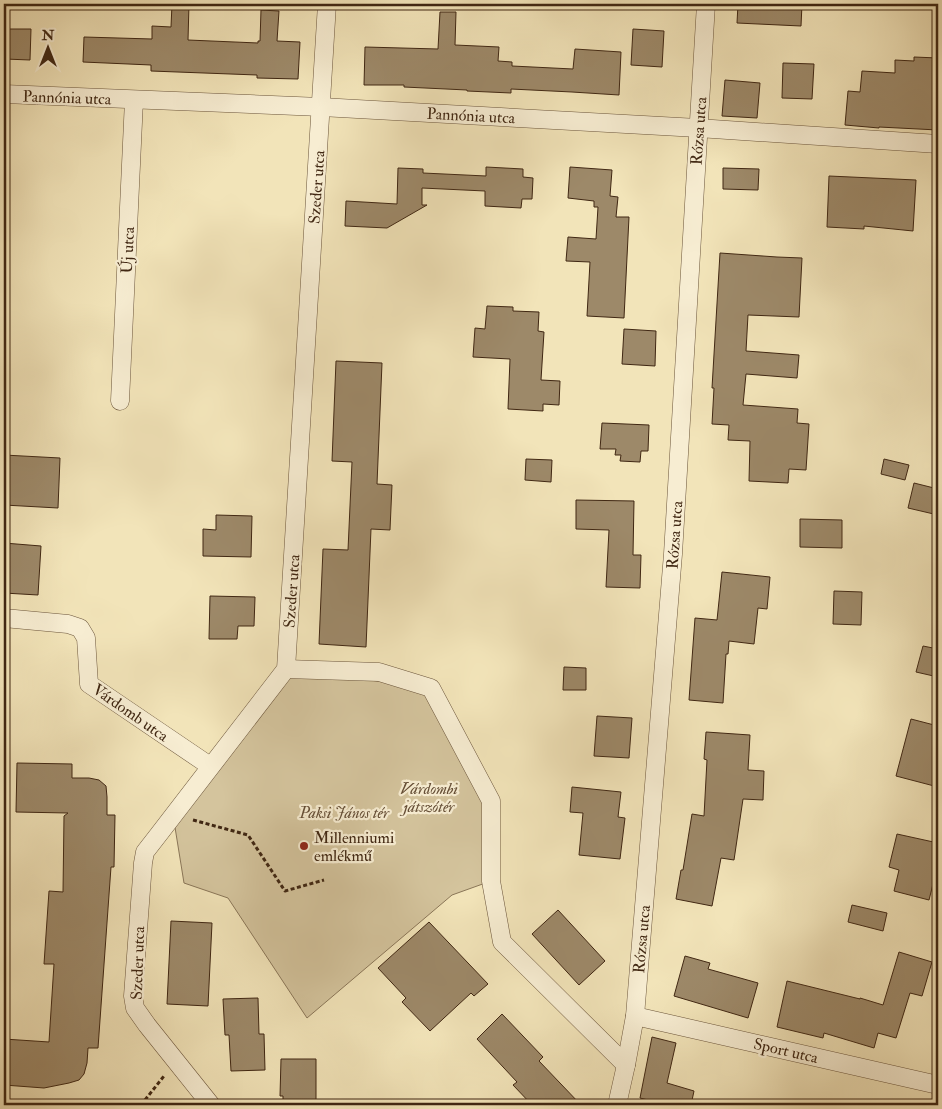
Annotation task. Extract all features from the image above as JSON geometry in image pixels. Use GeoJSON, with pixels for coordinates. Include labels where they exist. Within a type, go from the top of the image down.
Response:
{"type":"FeatureCollection","features":[{"type":"Feature","properties":{"kind":"street","name":"Szeder utca"},"geometry":{"type":"LineString","coordinates":[[211,1105],[135,1008],[133,996],[143,863],[146,852],[173,815],[286,669],[327,4]]}},
{"type":"Feature","properties":{"kind":"street","name":"Rózsa utca"},"geometry":{"type":"LineString","coordinates":[[616,1105],[626,1065],[634,1016],[673,554],[706,4]]}},
{"type":"Feature","properties":{"kind":"street","name":"Pannónia utca"},"geometry":{"type":"LineString","coordinates":[[4,94],[321,107],[698,128],[938,144]]}},
{"type":"Feature","properties":{"kind":"street","name":"Új utca"},"geometry":{"type":"LineString","coordinates":[[120,401],[134,100]]}},
{"type":"Feature","properties":{"kind":"street","name":"Várdomb utca"},"geometry":{"type":"LineString","coordinates":[[4,618],[68,624],[80,628],[86,638],[88,684],[210,766]]}},
{"type":"Feature","properties":{"kind":"street"},"geometry":{"type":"LineString","coordinates":[[286,669],[379,672],[431,688],[491,801],[491,881],[502,942],[626,1065]]}},
{"type":"Feature","properties":{"kind":"street","name":"Sport utca"},"geometry":{"type":"LineString","coordinates":[[634,1016],[938,1085]]}},
{"type":"Feature","properties":{"kind":"path"},"geometry":{"type":"LineString","coordinates":[[173,815],[248,834],[285,892],[324,880]]}},
{"type":"Feature","properties":{"kind":"path"},"geometry":{"type":"LineString","coordinates":[[141,1105],[176,1061]]}},
{"type":"Feature","properties":{"kind":"green space","name":"Paksi János tér"},"geometry":{"type":"Polygon","coordinates":[[[286,669],[431,688],[491,801],[491,881],[452,895],[307,1018],[228,898],[184,883],[173,815],[286,669]]]}},
{"type":"Feature","properties":{"kind":"building"},"geometry":{"type":"Polygon","coordinates":[[[172,4],[189,4],[188,40],[258,43],[260,41],[261,10],[279,11],[277,41],[300,42],[298,79],[257,78],[257,75],[151,71],[151,65],[83,62],[84,37],[152,39],[152,26],[171,27],[172,4]]]}},
{"type":"Feature","properties":{"kind":"building"},"geometry":{"type":"Polygon","coordinates":[[[738,4],[802,4],[801,26],[737,23],[738,4]]]}},
{"type":"Feature","properties":{"kind":"building"},"geometry":{"type":"Polygon","coordinates":[[[440,12],[456,12],[455,45],[499,47],[498,61],[512,62],[512,66],[573,69],[575,49],[621,52],[619,95],[511,89],[511,93],[404,87],[404,85],[364,85],[365,47],[438,49],[440,12]]]}},
{"type":"Feature","properties":{"kind":"building"},"geometry":{"type":"Polygon","coordinates":[[[6,29],[31,29],[30,60],[5,59],[6,29]]]}},
{"type":"Feature","properties":{"kind":"building"},"geometry":{"type":"Polygon","coordinates":[[[633,29],[664,31],[662,67],[631,65],[633,29]]]}},
{"type":"Feature","properties":{"kind":"building"},"geometry":{"type":"Polygon","coordinates":[[[914,57],[938,58],[938,130],[845,125],[848,91],[860,92],[862,71],[895,73],[895,60],[914,61],[914,57]]]}},
{"type":"Feature","properties":{"kind":"building"},"geometry":{"type":"Polygon","coordinates":[[[783,63],[814,64],[812,99],[782,98],[783,63]]]}},
{"type":"Feature","properties":{"kind":"building"},"geometry":{"type":"Polygon","coordinates":[[[725,80],[760,83],[757,118],[722,116],[725,80]]]}},
{"type":"Feature","properties":{"kind":"building"},"geometry":{"type":"Polygon","coordinates":[[[486,167],[523,169],[523,177],[533,178],[532,199],[522,199],[521,208],[485,206],[485,191],[422,188],[422,205],[427,205],[387,228],[345,226],[346,201],[397,204],[398,168],[423,169],[423,173],[486,176],[486,167]]]}},
{"type":"Feature","properties":{"kind":"building"},"geometry":{"type":"Polygon","coordinates":[[[570,167],[612,170],[610,196],[618,197],[616,217],[629,217],[624,318],[587,316],[590,262],[566,261],[568,237],[596,239],[598,207],[594,207],[594,201],[568,198],[570,167]]]}},
{"type":"Feature","properties":{"kind":"building"},"geometry":{"type":"Polygon","coordinates":[[[723,168],[759,169],[758,190],[723,189],[723,168]]]}},
{"type":"Feature","properties":{"kind":"building"},"geometry":{"type":"Polygon","coordinates":[[[829,176],[916,180],[913,231],[864,226],[864,229],[827,227],[829,176]]]}},
{"type":"Feature","properties":{"kind":"building"},"geometry":{"type":"Polygon","coordinates":[[[720,253],[802,258],[799,317],[748,315],[746,351],[799,355],[797,378],[746,374],[743,405],[798,409],[797,423],[809,424],[806,470],[789,469],[788,483],[749,481],[750,441],[728,440],[729,425],[712,424],[714,388],[712,388],[720,253]]]}},
{"type":"Feature","properties":{"kind":"building"},"geometry":{"type":"Polygon","coordinates":[[[487,306],[513,307],[513,311],[539,312],[538,331],[544,332],[541,380],[560,381],[559,405],[543,404],[543,411],[508,409],[510,359],[473,357],[475,328],[485,329],[487,306]]]}},
{"type":"Feature","properties":{"kind":"building"},"geometry":{"type":"Polygon","coordinates":[[[624,329],[656,331],[655,366],[622,364],[624,329]]]}},
{"type":"Feature","properties":{"kind":"building"},"geometry":{"type":"Polygon","coordinates":[[[336,361],[382,363],[377,484],[392,485],[390,530],[371,529],[366,647],[319,644],[323,549],[348,550],[352,462],[332,461],[336,361]]]}},
{"type":"Feature","properties":{"kind":"building"},"geometry":{"type":"Polygon","coordinates":[[[602,423],[649,425],[648,451],[641,451],[640,462],[620,461],[621,455],[615,455],[616,449],[600,449],[602,423]]]}},
{"type":"Feature","properties":{"kind":"building"},"geometry":{"type":"Polygon","coordinates":[[[4,455],[60,458],[58,508],[4,505],[4,455]]]}},
{"type":"Feature","properties":{"kind":"building"},"geometry":{"type":"Polygon","coordinates":[[[526,459],[552,460],[551,482],[525,480],[526,459]]]}},
{"type":"Feature","properties":{"kind":"building"},"geometry":{"type":"Polygon","coordinates":[[[884,459],[909,465],[905,480],[881,474],[884,459]]]}},
{"type":"Feature","properties":{"kind":"building"},"geometry":{"type":"Polygon","coordinates":[[[914,483],[938,489],[938,515],[908,508],[914,483]]]}},
{"type":"Feature","properties":{"kind":"building"},"geometry":{"type":"Polygon","coordinates":[[[576,500],[634,501],[633,555],[641,555],[640,588],[606,587],[609,530],[576,529],[576,500]]]}},
{"type":"Feature","properties":{"kind":"building"},"geometry":{"type":"Polygon","coordinates":[[[216,515],[252,516],[251,557],[203,556],[203,529],[216,530],[216,515]]]}},
{"type":"Feature","properties":{"kind":"building"},"geometry":{"type":"Polygon","coordinates":[[[800,519],[842,520],[842,548],[800,547],[800,519]]]}},
{"type":"Feature","properties":{"kind":"building"},"geometry":{"type":"Polygon","coordinates":[[[4,543],[41,546],[38,595],[4,593],[4,543]]]}},
{"type":"Feature","properties":{"kind":"building"},"geometry":{"type":"Polygon","coordinates":[[[722,572],[770,577],[767,609],[758,608],[754,644],[729,641],[728,654],[726,654],[723,703],[689,700],[695,618],[717,620],[722,572]]]}},
{"type":"Feature","properties":{"kind":"building"},"geometry":{"type":"Polygon","coordinates":[[[834,591],[862,592],[861,625],[833,624],[834,591]]]}},
{"type":"Feature","properties":{"kind":"building"},"geometry":{"type":"Polygon","coordinates":[[[210,596],[255,597],[254,626],[238,626],[237,639],[209,639],[210,596]]]}},
{"type":"Feature","properties":{"kind":"building"},"geometry":{"type":"Polygon","coordinates":[[[923,646],[938,649],[938,677],[916,672],[923,646]]]}},
{"type":"Feature","properties":{"kind":"building"},"geometry":{"type":"Polygon","coordinates":[[[564,667],[586,668],[586,690],[563,690],[564,667]]]}},
{"type":"Feature","properties":{"kind":"building"},"geometry":{"type":"Polygon","coordinates":[[[597,716],[632,718],[629,758],[594,756],[597,716]]]}},
{"type":"Feature","properties":{"kind":"building"},"geometry":{"type":"Polygon","coordinates":[[[911,719],[938,726],[938,787],[896,776],[911,719]]]}},
{"type":"Feature","properties":{"kind":"building"},"geometry":{"type":"Polygon","coordinates":[[[706,732],[750,735],[748,770],[764,771],[763,800],[743,799],[734,860],[721,858],[712,906],[676,899],[681,870],[683,870],[692,814],[704,816],[707,760],[704,759],[706,732]]]}},
{"type":"Feature","properties":{"kind":"building"},"geometry":{"type":"Polygon","coordinates":[[[17,763],[72,764],[72,778],[99,780],[106,786],[107,815],[115,815],[114,867],[111,867],[98,1048],[88,1048],[84,1074],[79,1080],[44,1088],[4,1085],[4,1039],[49,1042],[54,964],[44,964],[49,891],[63,892],[64,816],[68,813],[16,812],[17,763]]]}},
{"type":"Feature","properties":{"kind":"building"},"geometry":{"type":"Polygon","coordinates":[[[572,787],[621,792],[618,817],[625,818],[620,859],[579,855],[583,813],[570,812],[572,787]]]}},
{"type":"Feature","properties":{"kind":"building"},"geometry":{"type":"Polygon","coordinates":[[[897,834],[938,843],[938,880],[934,880],[929,900],[894,891],[899,870],[889,867],[897,834]]]}},
{"type":"Feature","properties":{"kind":"building"},"geometry":{"type":"Polygon","coordinates":[[[852,905],[887,913],[883,931],[848,922],[852,905]]]}},
{"type":"Feature","properties":{"kind":"building"},"geometry":{"type":"Polygon","coordinates":[[[558,910],[605,961],[579,985],[532,934],[558,910]]]}},
{"type":"Feature","properties":{"kind":"building"},"geometry":{"type":"Polygon","coordinates":[[[171,921],[212,923],[208,1006],[167,1004],[171,921]]]}},
{"type":"Feature","properties":{"kind":"building"},"geometry":{"type":"Polygon","coordinates":[[[429,922],[488,984],[474,996],[471,993],[430,1031],[402,1002],[406,998],[378,968],[429,922]]]}},
{"type":"Feature","properties":{"kind":"building"},"geometry":{"type":"Polygon","coordinates":[[[899,952],[932,962],[922,996],[910,993],[896,1038],[878,1033],[874,1048],[824,1033],[823,1038],[777,1027],[787,981],[883,1005],[899,952]]]}},
{"type":"Feature","properties":{"kind":"building"},"geometry":{"type":"Polygon","coordinates":[[[685,956],[710,963],[708,969],[758,983],[748,1018],[674,996],[685,956]]]}},
{"type":"Feature","properties":{"kind":"building"},"geometry":{"type":"Polygon","coordinates":[[[258,998],[259,1034],[264,1034],[265,1070],[231,1071],[229,1035],[225,1035],[223,999],[258,998]]]}},
{"type":"Feature","properties":{"kind":"building"},"geometry":{"type":"Polygon","coordinates":[[[502,1014],[543,1057],[539,1061],[581,1105],[532,1105],[513,1085],[517,1082],[477,1039],[502,1014]]]}},
{"type":"Feature","properties":{"kind":"building"},"geometry":{"type":"Polygon","coordinates":[[[652,1037],[676,1043],[667,1083],[694,1091],[691,1105],[668,1105],[640,1098],[652,1037]]]}},
{"type":"Feature","properties":{"kind":"building"},"geometry":{"type":"Polygon","coordinates":[[[281,1059],[316,1059],[316,1105],[283,1105],[283,1096],[280,1096],[281,1059]]]}},
{"type":"Feature","properties":{"kind":"place","name":"Millenniumi emlékmű"},"geometry":{"type":"Point","coordinates":[304,846]}},
{"type":"Feature","properties":{"kind":"park label","name":"Várdombi játszótér"},"geometry":{"type":"Point","coordinates":[429,797]}}]}
